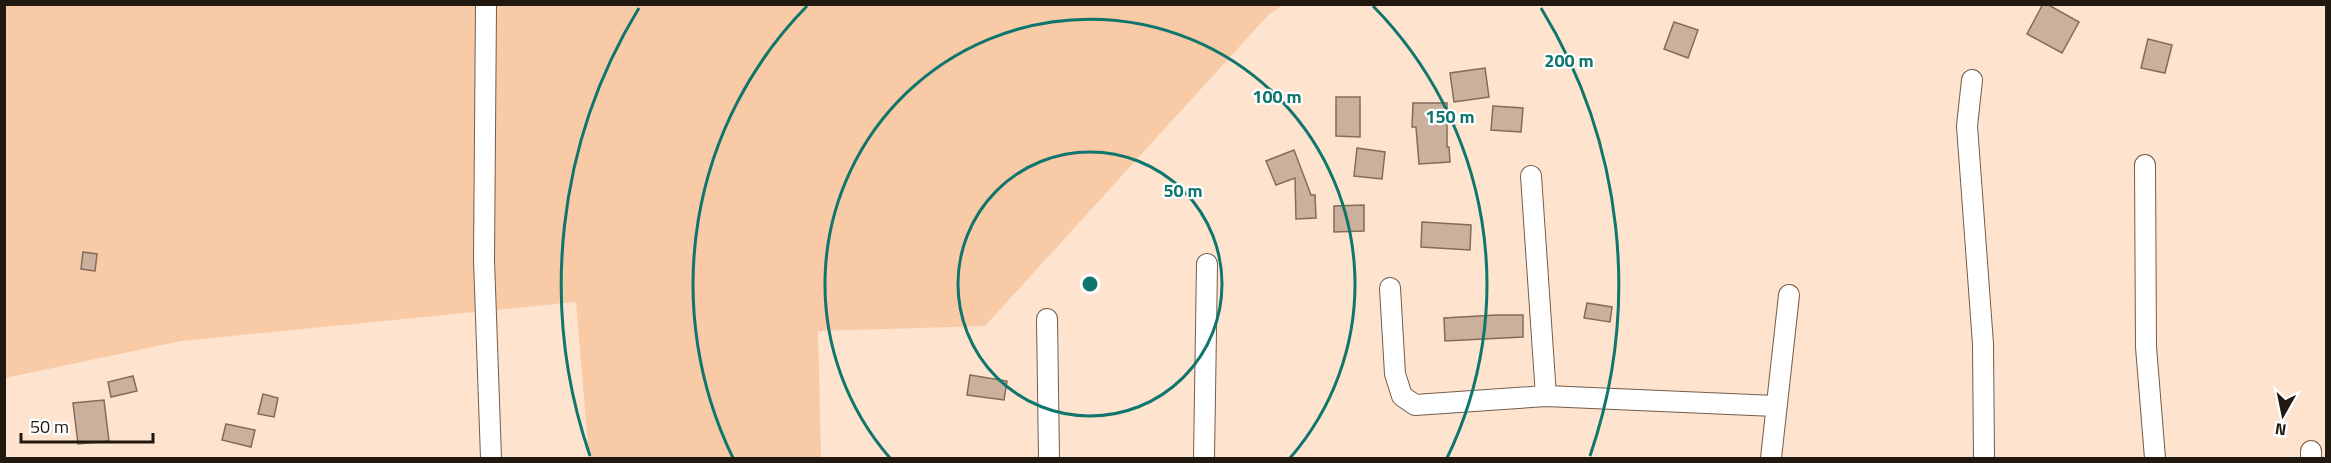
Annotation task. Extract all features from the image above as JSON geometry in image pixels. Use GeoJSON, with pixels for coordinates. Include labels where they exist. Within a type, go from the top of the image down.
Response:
{"type":"FeatureCollection","features":[{"type":"Feature","properties":{"kind":"street"},"geometry":{"type":"LineString","coordinates":[[486,4],[484,260],[491,459]]}},
{"type":"Feature","properties":{"kind":"street"},"geometry":{"type":"LineString","coordinates":[[1972,80],[1967,126],[1983,344],[1984,459]]}},
{"type":"Feature","properties":{"kind":"street"},"geometry":{"type":"LineString","coordinates":[[2145,165],[2146,347],[2155,459]]}},
{"type":"Feature","properties":{"kind":"street"},"geometry":{"type":"LineString","coordinates":[[1531,176],[1546,396]]}},
{"type":"Feature","properties":{"kind":"street"},"geometry":{"type":"LineString","coordinates":[[1204,459],[1208,264]]}},
{"type":"Feature","properties":{"kind":"street"},"geometry":{"type":"LineString","coordinates":[[1390,288],[1395,374],[1402,396],[1415,405],[1546,396],[1775,406]]}},
{"type":"Feature","properties":{"kind":"street"},"geometry":{"type":"LineString","coordinates":[[1771,459],[1775,406],[1789,295]]}},
{"type":"Feature","properties":{"kind":"street"},"geometry":{"type":"LineString","coordinates":[[1047,319],[1049,459]]}},
{"type":"Feature","properties":{"kind":"shaded area"},"geometry":{"type":"Polygon","coordinates":[[[4,5],[1284,5],[1270,13],[985,326],[818,331],[821,458],[589,458],[576,302],[181,341],[5,378],[4,5]]]}},
{"type":"Feature","properties":{"kind":"building"},"geometry":{"type":"Polygon","coordinates":[[[2043,4],[2079,22],[2062,53],[2027,34],[2043,4]]]}},
{"type":"Feature","properties":{"kind":"building"},"geometry":{"type":"Polygon","coordinates":[[[1674,22],[1698,30],[1688,58],[1664,49],[1674,22]]]}},
{"type":"Feature","properties":{"kind":"building"},"geometry":{"type":"Polygon","coordinates":[[[2148,39],[2172,45],[2165,73],[2141,68],[2148,39]]]}},
{"type":"Feature","properties":{"kind":"building"},"geometry":{"type":"Polygon","coordinates":[[[1485,68],[1489,97],[1454,102],[1450,73],[1485,68]]]}},
{"type":"Feature","properties":{"kind":"building"},"geometry":{"type":"Polygon","coordinates":[[[1336,97],[1360,97],[1360,137],[1336,136],[1336,97]]]}},
{"type":"Feature","properties":{"kind":"building"},"geometry":{"type":"Polygon","coordinates":[[[1413,103],[1447,103],[1447,147],[1449,147],[1450,162],[1419,164],[1416,127],[1412,127],[1413,103]]]}},
{"type":"Feature","properties":{"kind":"building"},"geometry":{"type":"Polygon","coordinates":[[[1493,106],[1523,108],[1521,132],[1491,130],[1493,106]]]}},
{"type":"Feature","properties":{"kind":"building"},"geometry":{"type":"Polygon","coordinates":[[[1357,148],[1385,152],[1382,179],[1354,176],[1357,148]]]}},
{"type":"Feature","properties":{"kind":"building"},"geometry":{"type":"Polygon","coordinates":[[[1294,150],[1311,195],[1315,195],[1316,218],[1296,219],[1295,178],[1276,185],[1266,161],[1294,150]]]}},
{"type":"Feature","properties":{"kind":"building"},"geometry":{"type":"Polygon","coordinates":[[[1364,205],[1364,231],[1334,232],[1334,206],[1364,205]]]}},
{"type":"Feature","properties":{"kind":"building"},"geometry":{"type":"Polygon","coordinates":[[[1422,222],[1471,225],[1470,250],[1421,247],[1422,222]]]}},
{"type":"Feature","properties":{"kind":"building"},"geometry":{"type":"Polygon","coordinates":[[[83,252],[97,254],[95,271],[81,269],[83,252]]]}},
{"type":"Feature","properties":{"kind":"building"},"geometry":{"type":"Polygon","coordinates":[[[1587,303],[1612,307],[1610,322],[1584,318],[1587,303]]]}},
{"type":"Feature","properties":{"kind":"building"},"geometry":{"type":"Polygon","coordinates":[[[1523,315],[1523,337],[1445,341],[1444,318],[1523,315]]]}},
{"type":"Feature","properties":{"kind":"building"},"geometry":{"type":"Polygon","coordinates":[[[970,375],[1007,381],[1004,400],[967,395],[970,375]]]}},
{"type":"Feature","properties":{"kind":"building"},"geometry":{"type":"Polygon","coordinates":[[[133,376],[137,391],[111,397],[108,382],[133,376]]]}},
{"type":"Feature","properties":{"kind":"building"},"geometry":{"type":"Polygon","coordinates":[[[263,394],[278,398],[274,417],[258,414],[263,394]]]}},
{"type":"Feature","properties":{"kind":"building"},"geometry":{"type":"Polygon","coordinates":[[[104,400],[109,441],[78,444],[73,403],[104,400]]]}},
{"type":"Feature","properties":{"kind":"building"},"geometry":{"type":"Polygon","coordinates":[[[226,424],[255,430],[251,447],[222,440],[226,424]]]}}]}
